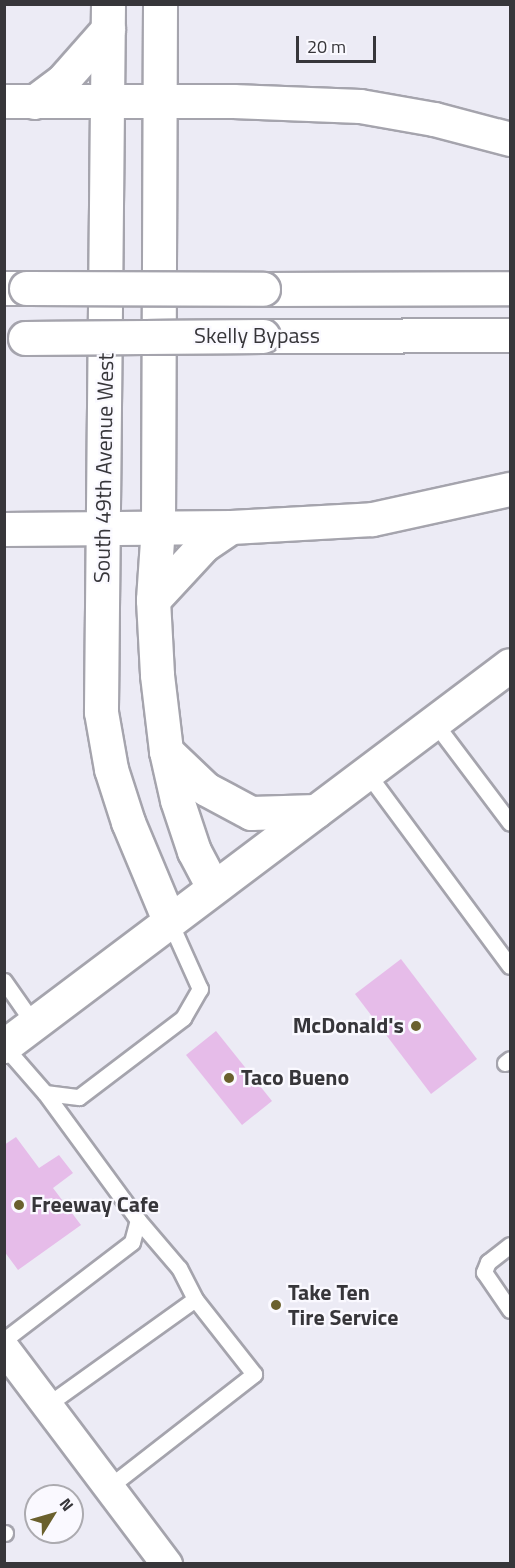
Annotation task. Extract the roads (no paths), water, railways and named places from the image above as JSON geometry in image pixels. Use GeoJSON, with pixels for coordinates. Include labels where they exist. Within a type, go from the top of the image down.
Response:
{"type":"FeatureCollection","features":[{"type":"Feature","properties":{"kind":"main road"},"geometry":{"type":"LineString","coordinates":[[160,4],[158,526],[153,600],[166,752],[194,851],[213,887]]}},
{"type":"Feature","properties":{"kind":"main road"},"geometry":{"type":"LineString","coordinates":[[19,102],[63,80],[108,16]]}},
{"type":"Feature","properties":{"kind":"main road","name":"South 49th Avenue West"},"geometry":{"type":"LineString","coordinates":[[108,16],[105,526],[101,712],[111,769],[169,920]]}},
{"type":"Feature","properties":{"kind":"main road"},"geometry":{"type":"LineString","coordinates":[[19,102],[360,106],[434,119],[510,139]]}},
{"type":"Feature","properties":{"kind":"main road"},"geometry":{"type":"LineString","coordinates":[[15,288],[510,288]]}},
{"type":"Feature","properties":{"kind":"main road","name":"Skelly Bypass"},"geometry":{"type":"LineString","coordinates":[[15,338],[510,335]]}},
{"type":"Feature","properties":{"kind":"main road"},"geometry":{"type":"LineString","coordinates":[[4,529],[105,526],[231,527],[372,519],[510,489]]}},
{"type":"Feature","properties":{"kind":"main road"},"geometry":{"type":"LineString","coordinates":[[153,600],[204,545],[231,527]]}},
{"type":"Feature","properties":{"kind":"main road"},"geometry":{"type":"LineString","coordinates":[[4,1046],[510,665]]}},
{"type":"Feature","properties":{"kind":"main road"},"geometry":{"type":"LineString","coordinates":[[166,752],[206,789],[251,813],[316,811]]}},
{"type":"Feature","properties":{"kind":"street"},"geometry":{"type":"LineString","coordinates":[[4,1348],[167,1563]]}},
{"type":"Feature","properties":{"kind":"lane"},"geometry":{"type":"LineString","coordinates":[[434,722],[510,823]]}},
{"type":"Feature","properties":{"kind":"lane"},"geometry":{"type":"LineString","coordinates":[[367,772],[510,966]]}},
{"type":"Feature","properties":{"kind":"lane"},"geometry":{"type":"LineString","coordinates":[[45,1093],[79,1097],[183,1018],[200,989],[169,920]]}},
{"type":"Feature","properties":{"kind":"lane"},"geometry":{"type":"LineString","coordinates":[[4,981],[34,1024]]}},
{"type":"Feature","properties":{"kind":"lane"},"geometry":{"type":"LineString","coordinates":[[4,1046],[45,1093],[138,1220],[179,1268],[195,1299],[254,1374],[110,1487]]}},
{"type":"Feature","properties":{"kind":"lane"},"geometry":{"type":"LineString","coordinates":[[4,1340],[132,1242],[138,1220]]}},
{"type":"Feature","properties":{"kind":"lane"},"geometry":{"type":"LineString","coordinates":[[510,1245],[488,1262],[484,1272],[510,1310]]}},
{"type":"Feature","properties":{"kind":"lane"},"geometry":{"type":"LineString","coordinates":[[47,1405],[195,1299]]}},
{"type":"Feature","properties":{"kind":"place","name":"McDonald's"},"geometry":{"type":"Point","coordinates":[416,1026]}},
{"type":"Feature","properties":{"kind":"place","name":"Taco Bueno"},"geometry":{"type":"Point","coordinates":[229,1078]}},
{"type":"Feature","properties":{"kind":"place","name":"Freeway Cafe"},"geometry":{"type":"Point","coordinates":[19,1205]}},
{"type":"Feature","properties":{"kind":"place","name":"Take Ten Tire Service"},"geometry":{"type":"Point","coordinates":[276,1305]}}]}
